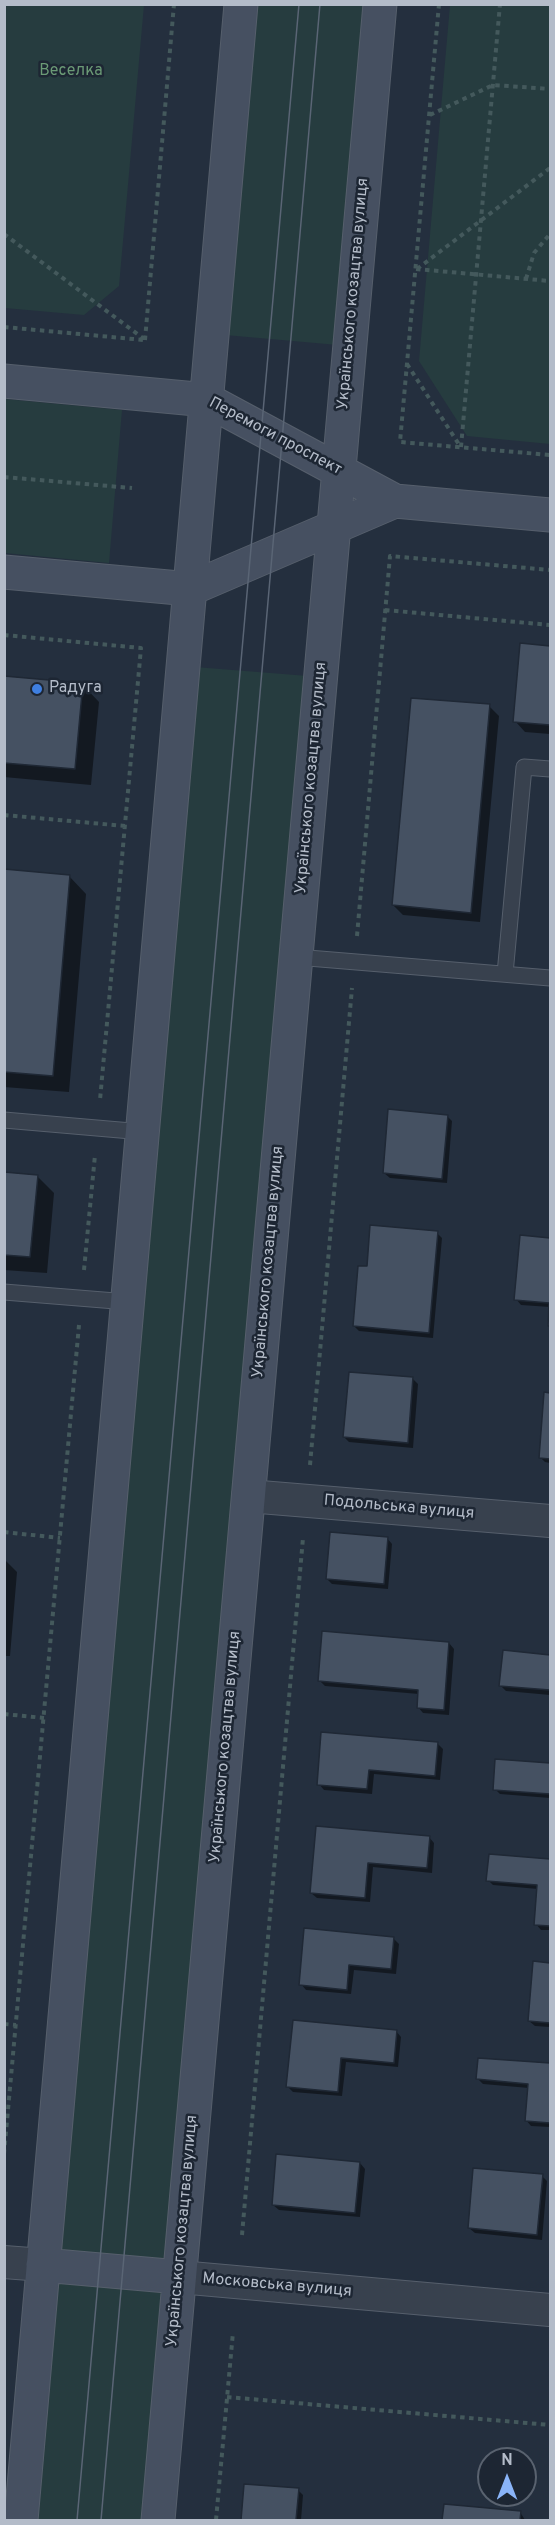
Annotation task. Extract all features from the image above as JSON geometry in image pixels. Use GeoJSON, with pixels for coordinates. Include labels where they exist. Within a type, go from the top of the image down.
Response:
{"type":"FeatureCollection","features":[{"type":"Feature","properties":{"kind":"street"},"geometry":{"type":"LineString","coordinates":[[21,2520],[241,4]]}},
{"type":"Feature","properties":{"kind":"street","name":"Українського козацтва вулиця"},"geometry":{"type":"LineString","coordinates":[[158,2520],[380,4]]}},
{"type":"Feature","properties":{"kind":"street","name":"Перемоги проспект"},"geometry":{"type":"LineString","coordinates":[[4,381],[207,400],[395,501],[550,515]]}},
{"type":"Feature","properties":{"kind":"street","name":"Перемоги проспект"},"geometry":{"type":"LineString","coordinates":[[4,573],[190,589],[395,501]]}},
{"type":"Feature","properties":{"kind":"street","name":"Подольська вулиця"},"geometry":{"type":"LineString","coordinates":[[248,1496],[550,1521]]}},
{"type":"Feature","properties":{"kind":"street","name":"Московська вулиця"},"geometry":{"type":"LineString","coordinates":[[4,2262],[550,2310]]}},
{"type":"Feature","properties":{"kind":"lane"},"geometry":{"type":"LineString","coordinates":[[505,974],[524,767],[550,769]]}},
{"type":"Feature","properties":{"kind":"lane"},"geometry":{"type":"LineString","coordinates":[[296,957],[550,978]]}},
{"type":"Feature","properties":{"kind":"lane"},"geometry":{"type":"LineString","coordinates":[[4,1120],[143,1132]]}},
{"type":"Feature","properties":{"kind":"lane"},"geometry":{"type":"LineString","coordinates":[[4,1292],[128,1302]]}},
{"type":"Feature","properties":{"kind":"path"},"geometry":{"type":"LineString","coordinates":[[145,340],[174,4]]}},
{"type":"Feature","properties":{"kind":"path"},"geometry":{"type":"LineString","coordinates":[[439,4],[400,442],[550,455]]}},
{"type":"Feature","properties":{"kind":"path"},"geometry":{"type":"LineString","coordinates":[[461,447],[500,4]]}},
{"type":"Feature","properties":{"kind":"path"},"geometry":{"type":"LineString","coordinates":[[429,116],[493,84],[550,89]]}},
{"type":"Feature","properties":{"kind":"path"},"geometry":{"type":"LineString","coordinates":[[416,269],[550,168]]}},
{"type":"Feature","properties":{"kind":"path"},"geometry":{"type":"LineString","coordinates":[[4,234],[145,340]]}},
{"type":"Feature","properties":{"kind":"path"},"geometry":{"type":"LineString","coordinates":[[526,279],[534,253],[550,234]]}},
{"type":"Feature","properties":{"kind":"path"},"geometry":{"type":"LineString","coordinates":[[416,269],[550,281]]}},
{"type":"Feature","properties":{"kind":"path"},"geometry":{"type":"LineString","coordinates":[[4,327],[145,340]]}},
{"type":"Feature","properties":{"kind":"path"},"geometry":{"type":"LineString","coordinates":[[407,364],[461,447]]}},
{"type":"Feature","properties":{"kind":"path"},"geometry":{"type":"LineString","coordinates":[[4,477],[132,488]]}},
{"type":"Feature","properties":{"kind":"path"},"geometry":{"type":"LineString","coordinates":[[242,2235],[390,556],[550,570]]}},
{"type":"Feature","properties":{"kind":"path"},"geometry":{"type":"LineString","coordinates":[[386,610],[550,625]]}},
{"type":"Feature","properties":{"kind":"path"},"geometry":{"type":"LineString","coordinates":[[4,635],[141,648],[4,2154]]}},
{"type":"Feature","properties":{"kind":"path"},"geometry":{"type":"LineString","coordinates":[[4,815],[125,826]]}},
{"type":"Feature","properties":{"kind":"path"},"geometry":{"type":"LineString","coordinates":[[4,1533],[60,1538]]}},
{"type":"Feature","properties":{"kind":"path"},"geometry":{"type":"LineString","coordinates":[[4,1714],[44,1718]]}},
{"type":"Feature","properties":{"kind":"path"},"geometry":{"type":"LineString","coordinates":[[4,2024],[16,2025]]}},
{"type":"Feature","properties":{"kind":"path"},"geometry":{"type":"LineString","coordinates":[[216,2520],[233,2332]]}},
{"type":"Feature","properties":{"kind":"path"},"geometry":{"type":"LineString","coordinates":[[227,2397],[550,2426]]}},
{"type":"Feature","properties":{"kind":"green space","name":"Веселка"},"geometry":{"type":"Polygon","coordinates":[[[4,5],[144,5],[119,286],[84,315],[5,308],[4,5]]]}},
{"type":"Feature","properties":{"kind":"green space"},"geometry":{"type":"Polygon","coordinates":[[[254,5],[368,5],[338,345],[225,335],[254,5]]]}},
{"type":"Feature","properties":{"kind":"green space"},"geometry":{"type":"Polygon","coordinates":[[[450,5],[550,5],[550,444],[467,436],[419,361],[450,5]]]}},
{"type":"Feature","properties":{"kind":"green space"},"geometry":{"type":"Polygon","coordinates":[[[5,399],[122,410],[109,563],[5,553],[5,399]]]}},
{"type":"Feature","properties":{"kind":"green space"},"geometry":{"type":"Polygon","coordinates":[[[195,667],[308,676],[167,2263],[57,2254],[195,667]]]}},
{"type":"Feature","properties":{"kind":"green space"},"geometry":{"type":"Polygon","coordinates":[[[54,2279],[165,2289],[145,2520],[33,2520],[54,2279]]]}},
{"type":"Feature","properties":{"kind":"building"},"geometry":{"type":"Polygon","coordinates":[[[520,643],[550,646],[550,725],[513,722],[520,643]]]}},
{"type":"Feature","properties":{"kind":"building"},"geometry":{"type":"Polygon","coordinates":[[[4,676],[83,683],[75,769],[4,763],[4,676]]]}},
{"type":"Feature","properties":{"kind":"building"},"geometry":{"type":"Polygon","coordinates":[[[411,698],[490,704],[471,913],[392,905],[411,698]]]}},
{"type":"Feature","properties":{"kind":"building"},"geometry":{"type":"Polygon","coordinates":[[[4,869],[70,875],[53,1076],[4,1072],[4,869]]]}},
{"type":"Feature","properties":{"kind":"building"},"geometry":{"type":"Polygon","coordinates":[[[388,1109],[448,1115],[442,1179],[383,1173],[388,1109]]]}},
{"type":"Feature","properties":{"kind":"building"},"geometry":{"type":"Polygon","coordinates":[[[4,1172],[38,1175],[30,1257],[4,1255],[4,1172]]]}},
{"type":"Feature","properties":{"kind":"building"},"geometry":{"type":"Polygon","coordinates":[[[370,1225],[438,1231],[429,1333],[353,1326],[358,1266],[367,1266],[370,1225]]]}},
{"type":"Feature","properties":{"kind":"building"},"geometry":{"type":"Polygon","coordinates":[[[520,1235],[550,1238],[550,1326],[548,1326],[549,1303],[514,1300],[520,1235]]]}},
{"type":"Feature","properties":{"kind":"building"},"geometry":{"type":"Polygon","coordinates":[[[349,1372],[413,1377],[408,1443],[343,1437],[349,1372]]]}},
{"type":"Feature","properties":{"kind":"building"},"geometry":{"type":"Polygon","coordinates":[[[544,1392],[550,1393],[550,1459],[539,1458],[544,1392]]]}},
{"type":"Feature","properties":{"kind":"building"},"geometry":{"type":"Polygon","coordinates":[[[330,1532],[388,1537],[384,1584],[326,1579],[330,1532]]]}},
{"type":"Feature","properties":{"kind":"building"},"geometry":{"type":"Polygon","coordinates":[[[322,1631],[449,1642],[444,1710],[417,1708],[418,1690],[318,1681],[322,1631]]]}},
{"type":"Feature","properties":{"kind":"building"},"geometry":{"type":"Polygon","coordinates":[[[503,1650],[550,1655],[550,1690],[499,1686],[503,1650]]]}},
{"type":"Feature","properties":{"kind":"building"},"geometry":{"type":"Polygon","coordinates":[[[321,1732],[438,1742],[435,1776],[369,1770],[367,1789],[317,1785],[321,1732]]]}},
{"type":"Feature","properties":{"kind":"building"},"geometry":{"type":"Polygon","coordinates":[[[495,1759],[550,1763],[550,1794],[493,1790],[495,1759]]]}},
{"type":"Feature","properties":{"kind":"building"},"geometry":{"type":"Polygon","coordinates":[[[316,1826],[430,1836],[427,1868],[368,1863],[365,1898],[310,1893],[316,1826]]]}},
{"type":"Feature","properties":{"kind":"building"},"geometry":{"type":"Polygon","coordinates":[[[489,1854],[550,1859],[550,1926],[534,1925],[537,1885],[486,1881],[489,1854]]]}},
{"type":"Feature","properties":{"kind":"building"},"geometry":{"type":"Polygon","coordinates":[[[304,1928],[394,1937],[391,1969],[349,1965],[347,1990],[299,1985],[304,1928]]]}},
{"type":"Feature","properties":{"kind":"building"},"geometry":{"type":"Polygon","coordinates":[[[533,1961],[550,1963],[550,2023],[528,2021],[533,1961]]]}},
{"type":"Feature","properties":{"kind":"building"},"geometry":{"type":"Polygon","coordinates":[[[293,2020],[397,2030],[394,2063],[341,2058],[338,2092],[286,2087],[293,2020]]]}},
{"type":"Feature","properties":{"kind":"building"},"geometry":{"type":"Polygon","coordinates":[[[478,2058],[550,2063],[550,2123],[525,2121],[528,2084],[476,2079],[478,2058]]]}},
{"type":"Feature","properties":{"kind":"building"},"geometry":{"type":"Polygon","coordinates":[[[276,2154],[360,2162],[355,2213],[272,2205],[276,2154]]]}},
{"type":"Feature","properties":{"kind":"building"},"geometry":{"type":"Polygon","coordinates":[[[473,2168],[543,2174],[537,2235],[468,2228],[473,2168]]]}},
{"type":"Feature","properties":{"kind":"building"},"geometry":{"type":"Polygon","coordinates":[[[244,2484],[299,2488],[296,2520],[241,2520],[244,2484]]]}},
{"type":"Feature","properties":{"kind":"building"},"geometry":{"type":"Polygon","coordinates":[[[444,2504],[521,2511],[520,2520],[442,2520],[444,2504]]]}},
{"type":"Feature","properties":{"kind":"tram line"},"geometry":{"type":"LineString","coordinates":[[77,2520],[299,4]]}},
{"type":"Feature","properties":{"kind":"tram line"},"geometry":{"type":"LineString","coordinates":[[101,2520],[320,4]]}},
{"type":"Feature","properties":{"kind":"place","name":"Радуга"},"geometry":{"type":"Point","coordinates":[37,689]}}]}
